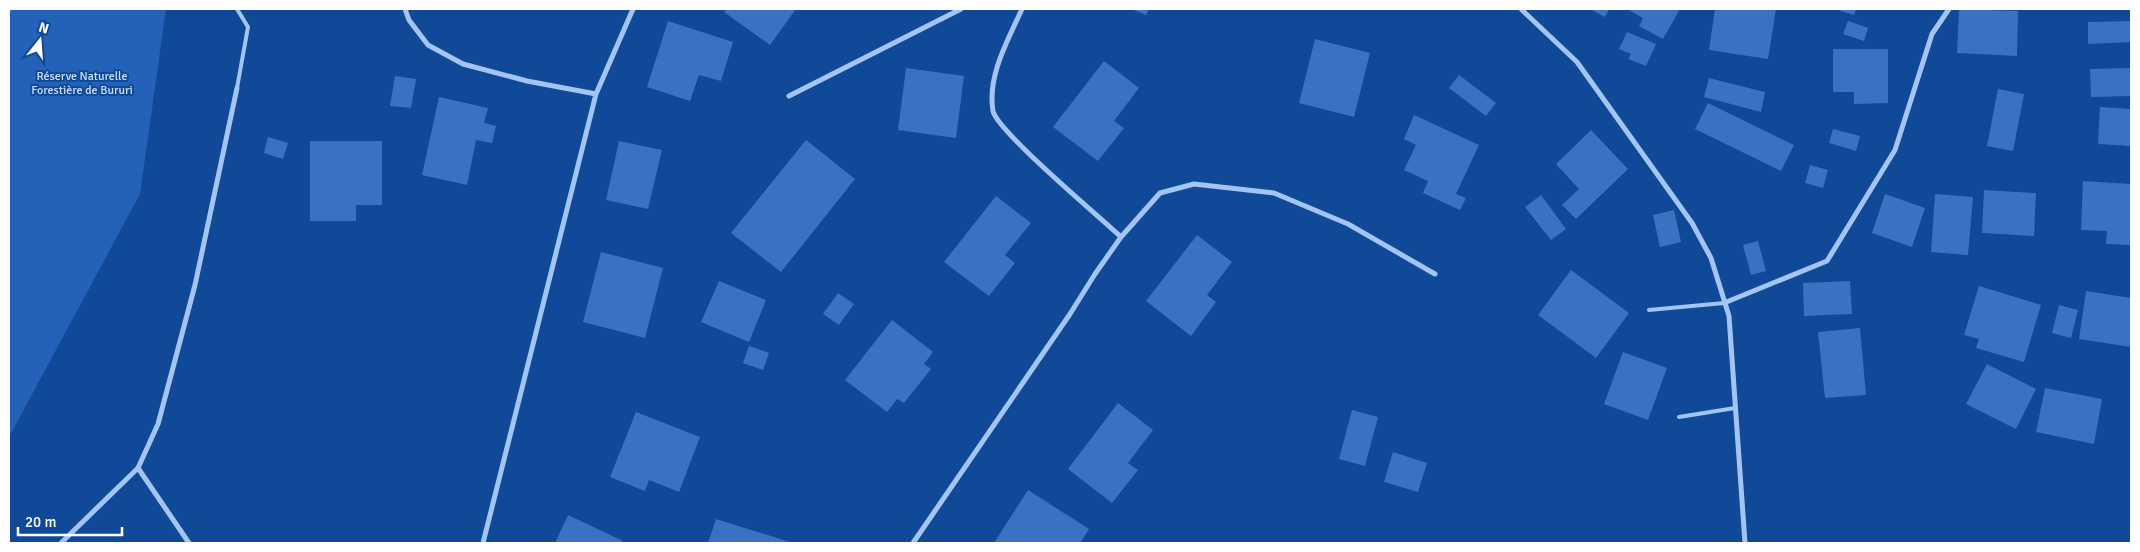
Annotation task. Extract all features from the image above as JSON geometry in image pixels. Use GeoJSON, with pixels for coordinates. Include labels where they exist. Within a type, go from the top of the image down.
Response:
{"type":"FeatureCollection","features":[{"type":"Feature","properties":{"kind":"street"},"geometry":{"type":"LineString","coordinates":[[405,9],[410,20],[428,45],[463,64],[527,81],[596,94]]}},
{"type":"Feature","properties":{"kind":"street"},"geometry":{"type":"LineString","coordinates":[[483,543],[596,94],[633,9]]}},
{"type":"Feature","properties":{"kind":"street"},"geometry":{"type":"LineString","coordinates":[[789,96],[961,9]]}},
{"type":"Feature","properties":{"kind":"street"},"geometry":{"type":"LineString","coordinates":[[1022,9],[999,60],[992,90],[993,113],[1015,140],[1122,237]]}},
{"type":"Feature","properties":{"kind":"street"},"geometry":{"type":"LineString","coordinates":[[1521,9],[1577,62],[1692,223],[1711,258],[1729,316],[1745,543]]}},
{"type":"Feature","properties":{"kind":"street"},"geometry":{"type":"LineString","coordinates":[[1724,302],[1827,262],[1895,150],[1932,34],[1949,9]]}},
{"type":"Feature","properties":{"kind":"street"},"geometry":{"type":"LineString","coordinates":[[61,543],[138,468],[158,424],[195,285],[237,88]]}},
{"type":"Feature","properties":{"kind":"street"},"geometry":{"type":"LineString","coordinates":[[913,543],[1122,237],[1160,193],[1194,184],[1274,193],[1348,224],[1435,274]]}},
{"type":"Feature","properties":{"kind":"street"},"geometry":{"type":"LineString","coordinates":[[138,468],[189,543]]}},
{"type":"Feature","properties":{"kind":"lane"},"geometry":{"type":"LineString","coordinates":[[237,9],[248,27],[237,88]]}},
{"type":"Feature","properties":{"kind":"lane"},"geometry":{"type":"LineString","coordinates":[[1649,310],[1724,302]]}},
{"type":"Feature","properties":{"kind":"lane"},"geometry":{"type":"LineString","coordinates":[[1679,417],[1735,408]]}},
{"type":"Feature","properties":{"kind":"green space","name":"Réserve Naturelle Forestière de Bururi"},"geometry":{"type":"Polygon","coordinates":[[[9,9],[166,9],[140,194],[9,437],[9,9]]]}},
{"type":"Feature","properties":{"kind":"building"},"geometry":{"type":"Polygon","coordinates":[[[726,9],[796,9],[770,45],[724,12],[726,9]]]}},
{"type":"Feature","properties":{"kind":"building"},"geometry":{"type":"Polygon","coordinates":[[[1131,9],[1149,9],[1146,15],[1131,9]]]}},
{"type":"Feature","properties":{"kind":"building"},"geometry":{"type":"Polygon","coordinates":[[[1590,9],[1609,9],[1605,17],[1590,9]]]}},
{"type":"Feature","properties":{"kind":"building"},"geometry":{"type":"Polygon","coordinates":[[[1627,9],[1680,9],[1663,39],[1639,26],[1643,18],[1627,9]]]}},
{"type":"Feature","properties":{"kind":"building"},"geometry":{"type":"Polygon","coordinates":[[[1715,9],[1776,9],[1768,59],[1709,50],[1715,9]]]}},
{"type":"Feature","properties":{"kind":"building"},"geometry":{"type":"Polygon","coordinates":[[[1835,9],[1856,9],[1854,15],[1835,9]]]}},
{"type":"Feature","properties":{"kind":"building"},"geometry":{"type":"Polygon","coordinates":[[[1959,9],[2018,11],[2017,56],[1957,53],[1959,9]]]}},
{"type":"Feature","properties":{"kind":"building"},"geometry":{"type":"Polygon","coordinates":[[[668,21],[733,42],[721,81],[699,75],[690,101],[647,87],[668,21]]]}},
{"type":"Feature","properties":{"kind":"building"},"geometry":{"type":"Polygon","coordinates":[[[1848,21],[1868,28],[1864,41],[1843,34],[1848,21]]]}},
{"type":"Feature","properties":{"kind":"building"},"geometry":{"type":"Polygon","coordinates":[[[2131,21],[2131,42],[2088,44],[2088,22],[2131,21]]]}},
{"type":"Feature","properties":{"kind":"building"},"geometry":{"type":"Polygon","coordinates":[[[1627,32],[1656,44],[1646,66],[1628,59],[1631,54],[1619,49],[1627,32]]]}},
{"type":"Feature","properties":{"kind":"building"},"geometry":{"type":"Polygon","coordinates":[[[1315,39],[1370,53],[1354,117],[1299,103],[1315,39]]]}},
{"type":"Feature","properties":{"kind":"building"},"geometry":{"type":"Polygon","coordinates":[[[1833,49],[1888,49],[1888,103],[1854,104],[1854,92],[1833,92],[1833,49]]]}},
{"type":"Feature","properties":{"kind":"building"},"geometry":{"type":"Polygon","coordinates":[[[1104,61],[1139,88],[1114,121],[1124,128],[1098,161],[1053,127],[1104,61]]]}},
{"type":"Feature","properties":{"kind":"building"},"geometry":{"type":"Polygon","coordinates":[[[906,68],[964,76],[956,138],[898,130],[906,68]]]}},
{"type":"Feature","properties":{"kind":"building"},"geometry":{"type":"Polygon","coordinates":[[[2131,68],[2131,96],[2091,97],[2090,69],[2131,68]]]}},
{"type":"Feature","properties":{"kind":"building"},"geometry":{"type":"Polygon","coordinates":[[[1459,75],[1496,103],[1486,116],[1449,88],[1459,75]]]}},
{"type":"Feature","properties":{"kind":"building"},"geometry":{"type":"Polygon","coordinates":[[[395,76],[416,79],[411,108],[390,106],[395,76]]]}},
{"type":"Feature","properties":{"kind":"building"},"geometry":{"type":"Polygon","coordinates":[[[1709,78],[1765,92],[1761,112],[1704,97],[1709,78]]]}},
{"type":"Feature","properties":{"kind":"building"},"geometry":{"type":"Polygon","coordinates":[[[1998,89],[2024,94],[2013,151],[1987,146],[1998,89]]]}},
{"type":"Feature","properties":{"kind":"building"},"geometry":{"type":"Polygon","coordinates":[[[439,97],[488,108],[484,123],[496,126],[492,143],[476,140],[467,185],[422,175],[439,97]]]}},
{"type":"Feature","properties":{"kind":"building"},"geometry":{"type":"Polygon","coordinates":[[[1708,103],[1794,145],[1781,171],[1695,129],[1708,103]]]}},
{"type":"Feature","properties":{"kind":"building"},"geometry":{"type":"Polygon","coordinates":[[[2100,107],[2131,109],[2131,146],[2098,144],[2100,107]]]}},
{"type":"Feature","properties":{"kind":"building"},"geometry":{"type":"Polygon","coordinates":[[[1414,115],[1479,145],[1456,194],[1466,198],[1460,210],[1423,193],[1428,181],[1404,170],[1416,145],[1404,139],[1414,115]]]}},
{"type":"Feature","properties":{"kind":"building"},"geometry":{"type":"Polygon","coordinates":[[[1833,129],[1860,136],[1856,151],[1829,143],[1833,129]]]}},
{"type":"Feature","properties":{"kind":"building"},"geometry":{"type":"Polygon","coordinates":[[[1591,130],[1628,169],[1576,219],[1562,205],[1579,189],[1556,164],[1591,130]]]}},
{"type":"Feature","properties":{"kind":"building"},"geometry":{"type":"Polygon","coordinates":[[[268,137],[288,143],[283,159],[264,153],[268,137]]]}},
{"type":"Feature","properties":{"kind":"building"},"geometry":{"type":"Polygon","coordinates":[[[806,140],[855,179],[781,272],[731,233],[806,140]]]}},
{"type":"Feature","properties":{"kind":"building"},"geometry":{"type":"Polygon","coordinates":[[[310,141],[382,141],[382,205],[356,205],[356,221],[310,221],[310,141]]]}},
{"type":"Feature","properties":{"kind":"building"},"geometry":{"type":"Polygon","coordinates":[[[619,141],[662,150],[648,209],[606,200],[619,141]]]}},
{"type":"Feature","properties":{"kind":"building"},"geometry":{"type":"Polygon","coordinates":[[[1810,165],[1828,170],[1823,188],[1805,183],[1810,165]]]}},
{"type":"Feature","properties":{"kind":"building"},"geometry":{"type":"Polygon","coordinates":[[[2083,181],[2131,184],[2131,245],[2106,244],[2107,231],[2081,230],[2083,181]]]}},
{"type":"Feature","properties":{"kind":"building"},"geometry":{"type":"Polygon","coordinates":[[[1984,190],[2036,193],[2034,236],[1982,233],[1984,190]]]}},
{"type":"Feature","properties":{"kind":"building"},"geometry":{"type":"Polygon","coordinates":[[[1885,194],[1925,208],[1912,247],[1872,233],[1885,194]]]}},
{"type":"Feature","properties":{"kind":"building"},"geometry":{"type":"Polygon","coordinates":[[[1935,194],[1973,197],[1968,255],[1931,252],[1935,194]]]}},
{"type":"Feature","properties":{"kind":"building"},"geometry":{"type":"Polygon","coordinates":[[[1541,195],[1566,229],[1551,240],[1525,207],[1541,195]]]}},
{"type":"Feature","properties":{"kind":"building"},"geometry":{"type":"Polygon","coordinates":[[[996,196],[1031,223],[1005,255],[1015,263],[989,296],[944,262],[996,196]]]}},
{"type":"Feature","properties":{"kind":"building"},"geometry":{"type":"Polygon","coordinates":[[[1674,210],[1681,242],[1660,247],[1653,215],[1674,210]]]}},
{"type":"Feature","properties":{"kind":"building"},"geometry":{"type":"Polygon","coordinates":[[[1197,235],[1232,262],[1207,295],[1216,302],[1191,336],[1146,301],[1197,235]]]}},
{"type":"Feature","properties":{"kind":"building"},"geometry":{"type":"Polygon","coordinates":[[[1758,241],[1766,271],[1751,275],[1743,245],[1758,241]]]}},
{"type":"Feature","properties":{"kind":"building"},"geometry":{"type":"Polygon","coordinates":[[[601,252],[663,268],[645,338],[583,322],[601,252]]]}},
{"type":"Feature","properties":{"kind":"building"},"geometry":{"type":"Polygon","coordinates":[[[1571,270],[1629,313],[1596,358],[1538,315],[1571,270]]]}},
{"type":"Feature","properties":{"kind":"building"},"geometry":{"type":"Polygon","coordinates":[[[719,281],[766,300],[749,342],[701,322],[719,281]]]}},
{"type":"Feature","properties":{"kind":"building"},"geometry":{"type":"Polygon","coordinates":[[[1850,281],[1852,314],[1804,316],[1803,283],[1850,281]]]}},
{"type":"Feature","properties":{"kind":"building"},"geometry":{"type":"Polygon","coordinates":[[[1979,286],[2041,305],[2024,362],[1976,348],[1979,339],[1964,335],[1979,286]]]}},
{"type":"Feature","properties":{"kind":"building"},"geometry":{"type":"Polygon","coordinates":[[[2086,291],[2131,298],[2131,347],[2079,339],[2086,291]]]}},
{"type":"Feature","properties":{"kind":"building"},"geometry":{"type":"Polygon","coordinates":[[[838,293],[854,304],[839,325],[823,314],[838,293]]]}},
{"type":"Feature","properties":{"kind":"building"},"geometry":{"type":"Polygon","coordinates":[[[2059,305],[2078,310],[2071,338],[2052,333],[2059,305]]]}},
{"type":"Feature","properties":{"kind":"building"},"geometry":{"type":"Polygon","coordinates":[[[892,320],[933,352],[924,364],[931,369],[904,403],[897,399],[887,412],[845,380],[892,320]]]}},
{"type":"Feature","properties":{"kind":"building"},"geometry":{"type":"Polygon","coordinates":[[[1860,328],[1866,395],[1825,398],[1818,332],[1860,328]]]}},
{"type":"Feature","properties":{"kind":"building"},"geometry":{"type":"Polygon","coordinates":[[[749,346],[769,353],[763,370],[743,363],[749,346]]]}},
{"type":"Feature","properties":{"kind":"building"},"geometry":{"type":"Polygon","coordinates":[[[1623,352],[1667,368],[1648,420],[1604,404],[1623,352]]]}},
{"type":"Feature","properties":{"kind":"building"},"geometry":{"type":"Polygon","coordinates":[[[1987,364],[2036,389],[2016,429],[1966,404],[1987,364]]]}},
{"type":"Feature","properties":{"kind":"building"},"geometry":{"type":"Polygon","coordinates":[[[2045,388],[2102,399],[2094,444],[2036,432],[2045,388]]]}},
{"type":"Feature","properties":{"kind":"building"},"geometry":{"type":"Polygon","coordinates":[[[1118,403],[1153,430],[1128,463],[1138,470],[1112,503],[1068,469],[1118,403]]]}},
{"type":"Feature","properties":{"kind":"building"},"geometry":{"type":"Polygon","coordinates":[[[1352,410],[1378,417],[1365,466],[1339,459],[1352,410]]]}},
{"type":"Feature","properties":{"kind":"building"},"geometry":{"type":"Polygon","coordinates":[[[636,412],[700,437],[679,492],[649,480],[645,491],[610,477],[636,412]]]}},
{"type":"Feature","properties":{"kind":"building"},"geometry":{"type":"Polygon","coordinates":[[[1393,452],[1427,463],[1418,492],[1384,482],[1393,452]]]}},
{"type":"Feature","properties":{"kind":"building"},"geometry":{"type":"Polygon","coordinates":[[[1028,490],[1089,529],[1080,543],[994,543],[1028,490]]]}},
{"type":"Feature","properties":{"kind":"building"},"geometry":{"type":"Polygon","coordinates":[[[568,515],[623,541],[622,543],[555,543],[568,515]]]}},
{"type":"Feature","properties":{"kind":"building"},"geometry":{"type":"Polygon","coordinates":[[[716,519],[793,543],[708,543],[716,519]]]}}]}
